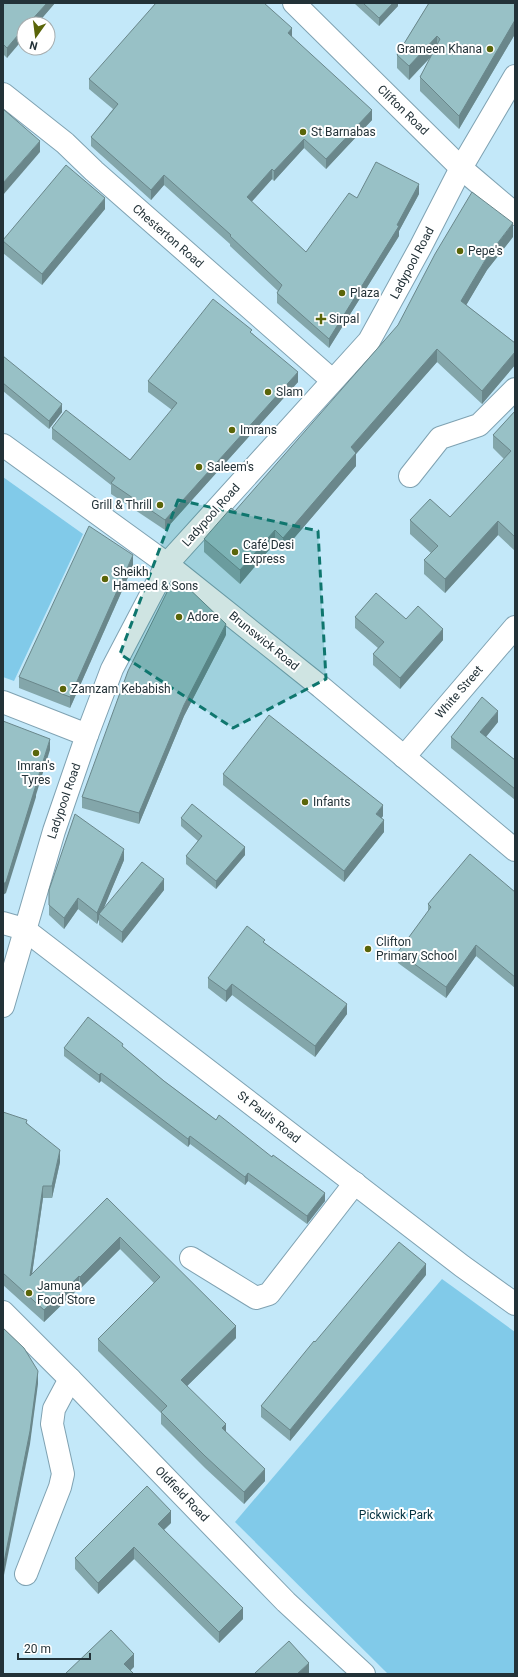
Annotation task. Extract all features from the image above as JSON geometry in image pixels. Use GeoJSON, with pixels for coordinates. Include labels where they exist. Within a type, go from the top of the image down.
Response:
{"type":"FeatureCollection","features":[{"type":"Feature","properties":{"kind":"street","name":"Clifton Road"},"geometry":{"type":"LineString","coordinates":[[294,3],[461,168],[515,214]]}},
{"type":"Feature","properties":{"kind":"street","name":"Ladypool Road"},"geometry":{"type":"LineString","coordinates":[[3,1006],[24,929],[54,831],[87,735],[112,669],[167,564],[332,380],[369,341],[420,248],[461,168],[515,76]]}},
{"type":"Feature","properties":{"kind":"street","name":"Chesterton Road"},"geometry":{"type":"LineString","coordinates":[[3,94],[65,143],[94,171],[332,380]]}},
{"type":"Feature","properties":{"kind":"street"},"geometry":{"type":"LineString","coordinates":[[410,476],[440,438],[479,426],[515,389]]}},
{"type":"Feature","properties":{"kind":"street","name":"Brunswick Road"},"geometry":{"type":"LineString","coordinates":[[3,445],[167,564],[321,687],[515,850]]}},
{"type":"Feature","properties":{"kind":"street","name":"White Street"},"geometry":{"type":"LineString","coordinates":[[404,757],[515,627]]}},
{"type":"Feature","properties":{"kind":"street"},"geometry":{"type":"LineString","coordinates":[[3,702],[87,735]]}},
{"type":"Feature","properties":{"kind":"street"},"geometry":{"type":"LineString","coordinates":[[3,923],[24,929]]}},
{"type":"Feature","properties":{"kind":"street","name":"St Paul's Road"},"geometry":{"type":"LineString","coordinates":[[24,929],[462,1266],[515,1304]]}},
{"type":"Feature","properties":{"kind":"street"},"geometry":{"type":"LineString","coordinates":[[191,1258],[256,1298],[269,1294],[355,1183]]}},
{"type":"Feature","properties":{"kind":"street","name":"Oldfield Road"},"geometry":{"type":"LineString","coordinates":[[3,1312],[286,1602],[364,1674]]}},
{"type":"Feature","properties":{"kind":"street"},"geometry":{"type":"LineString","coordinates":[[26,1574],[60,1487],[63,1474],[52,1424],[54,1409],[70,1379]]}},
{"type":"Feature","properties":{"kind":"highlighted area"},"geometry":{"type":"Polygon","coordinates":[[[178,500],[318,531],[326,679],[233,728],[120,654],[178,500]]]}},
{"type":"Feature","properties":{"kind":"green space"},"geometry":{"type":"Polygon","coordinates":[[[3,477],[83,534],[14,681],[3,677],[3,477]]]}},
{"type":"Feature","properties":{"kind":"green space","name":"Pickwick Park"},"geometry":{"type":"Polygon","coordinates":[[[442,1279],[515,1332],[515,1674],[388,1674],[235,1522],[442,1279]]]}},
{"type":"Feature","properties":{"kind":"building"},"geometry":{"type":"Polygon","coordinates":[[[3,3],[47,3],[35,16],[16,16],[16,37],[7,48],[3,44],[3,3]]]}},
{"type":"Feature","properties":{"kind":"building"},"geometry":{"type":"Polygon","coordinates":[[[156,3],[264,3],[292,28],[288,33],[372,110],[326,159],[304,139],[274,171],[272,169],[247,197],[306,252],[349,193],[357,198],[376,162],[419,184],[397,225],[399,226],[329,339],[277,293],[282,285],[230,236],[231,235],[164,175],[151,190],[91,137],[118,104],[89,79],[156,3]]]}},
{"type":"Feature","properties":{"kind":"building"},"geometry":{"type":"Polygon","coordinates":[[[363,3],[393,3],[379,18],[363,3]]]}},
{"type":"Feature","properties":{"kind":"building"},"geometry":{"type":"Polygon","coordinates":[[[429,3],[515,3],[515,20],[459,116],[420,77],[440,39],[437,36],[409,66],[397,55],[429,3]]]}},
{"type":"Feature","properties":{"kind":"building"},"geometry":{"type":"Polygon","coordinates":[[[3,109],[40,141],[3,183],[3,109]]]}},
{"type":"Feature","properties":{"kind":"building"},"geometry":{"type":"Polygon","coordinates":[[[66,165],[105,198],[42,274],[3,240],[66,165]]]}},
{"type":"Feature","properties":{"kind":"building"},"geometry":{"type":"Polygon","coordinates":[[[472,192],[513,223],[487,257],[461,301],[515,343],[515,352],[482,391],[437,349],[351,447],[356,453],[283,538],[275,530],[240,570],[204,539],[231,508],[235,511],[398,325],[435,254],[472,192]]]}},
{"type":"Feature","properties":{"kind":"building"},"geometry":{"type":"Polygon","coordinates":[[[213,299],[252,330],[250,332],[298,372],[165,520],[111,483],[115,478],[52,428],[66,410],[130,460],[177,403],[148,381],[213,299]]]}},
{"type":"Feature","properties":{"kind":"building"},"geometry":{"type":"Polygon","coordinates":[[[3,356],[62,404],[49,421],[3,383],[3,356]]]}},
{"type":"Feature","properties":{"kind":"building"},"geometry":{"type":"Polygon","coordinates":[[[515,411],[515,537],[498,521],[445,579],[424,560],[438,546],[410,520],[430,499],[450,517],[511,451],[493,435],[515,411]]]}},
{"type":"Feature","properties":{"kind":"building"},"geometry":{"type":"Polygon","coordinates":[[[89,526],[133,555],[70,697],[19,677],[89,526]]]}},
{"type":"Feature","properties":{"kind":"building"},"geometry":{"type":"Polygon","coordinates":[[[182,582],[226,624],[184,705],[139,813],[82,797],[128,671],[171,584],[182,582]]]}},
{"type":"Feature","properties":{"kind":"building"},"geometry":{"type":"Polygon","coordinates":[[[376,593],[406,619],[418,606],[443,629],[400,678],[373,654],[384,642],[355,617],[376,593]]]}},
{"type":"Feature","properties":{"kind":"building"},"geometry":{"type":"Polygon","coordinates":[[[482,697],[498,711],[480,732],[515,760],[515,789],[451,737],[482,697]]]}},
{"type":"Feature","properties":{"kind":"building","name":"Infants"},"geometry":{"type":"Polygon","coordinates":[[[269,715],[383,805],[376,814],[384,820],[344,871],[223,774],[269,715]]]}},
{"type":"Feature","properties":{"kind":"building"},"geometry":{"type":"Polygon","coordinates":[[[3,721],[50,739],[36,784],[33,783],[36,785],[6,882],[3,884],[3,721]]]}},
{"type":"Feature","properties":{"kind":"building"},"geometry":{"type":"Polygon","coordinates":[[[192,804],[245,847],[216,881],[186,856],[202,836],[181,818],[192,804]]]}},
{"type":"Feature","properties":{"kind":"building"},"geometry":{"type":"Polygon","coordinates":[[[75,814],[124,849],[97,913],[78,898],[64,918],[49,905],[49,890],[75,814]]]}},
{"type":"Feature","properties":{"kind":"building"},"geometry":{"type":"Polygon","coordinates":[[[470,854],[515,892],[515,977],[476,945],[446,987],[398,952],[431,907],[428,904],[470,854]]]}},
{"type":"Feature","properties":{"kind":"building"},"geometry":{"type":"Polygon","coordinates":[[[142,862],[164,879],[122,932],[99,914],[142,862]]]}},
{"type":"Feature","properties":{"kind":"building"},"geometry":{"type":"Polygon","coordinates":[[[247,926],[265,940],[263,942],[347,1004],[315,1046],[232,984],[226,991],[208,978],[247,926]]]}},
{"type":"Feature","properties":{"kind":"building"},"geometry":{"type":"Polygon","coordinates":[[[88,1017],[123,1044],[122,1046],[164,1081],[216,1120],[219,1115],[272,1157],[273,1155],[325,1193],[307,1216],[248,1173],[245,1177],[190,1136],[188,1139],[101,1073],[99,1075],[64,1048],[88,1017]]]}},
{"type":"Feature","properties":{"kind":"building"},"geometry":{"type":"Polygon","coordinates":[[[3,1112],[27,1120],[26,1123],[60,1150],[52,1186],[43,1186],[30,1276],[107,1198],[236,1326],[181,1380],[226,1424],[222,1428],[265,1469],[244,1492],[161,1412],[167,1406],[98,1339],[160,1277],[120,1237],[44,1310],[3,1273],[3,1112]]]}},
{"type":"Feature","properties":{"kind":"building"},"geometry":{"type":"Polygon","coordinates":[[[399,1242],[426,1264],[290,1430],[261,1406],[314,1341],[315,1342],[399,1242]]]}},
{"type":"Feature","properties":{"kind":"building"},"geometry":{"type":"Polygon","coordinates":[[[3,1328],[24,1348],[38,1371],[30,1431],[3,1567],[3,1328]]]}},
{"type":"Feature","properties":{"kind":"building"},"geometry":{"type":"Polygon","coordinates":[[[147,1486],[171,1511],[158,1524],[243,1608],[219,1632],[134,1547],[98,1583],[75,1558],[147,1486]]]}},
{"type":"Feature","properties":{"kind":"building"},"geometry":{"type":"Polygon","coordinates":[[[111,1630],[134,1654],[124,1664],[134,1674],[65,1674],[111,1630]]]}},
{"type":"Feature","properties":{"kind":"building"},"geometry":{"type":"Polygon","coordinates":[[[289,1641],[309,1663],[297,1674],[254,1674],[289,1641]]]}},
{"type":"Feature","properties":{"kind":"place","name":"Grameen Khana"},"geometry":{"type":"Point","coordinates":[490,49]}},
{"type":"Feature","properties":{"kind":"place","name":"St Barnabas"},"geometry":{"type":"Point","coordinates":[303,132]}},
{"type":"Feature","properties":{"kind":"place","name":"Pepe's"},"geometry":{"type":"Point","coordinates":[460,251]}},
{"type":"Feature","properties":{"kind":"place","name":"Plaza"},"geometry":{"type":"Point","coordinates":[342,293]}},
{"type":"Feature","properties":{"kind":"place","name":"Sirpal"},"geometry":{"type":"Point","coordinates":[321,319]}},
{"type":"Feature","properties":{"kind":"place","name":"Slam"},"geometry":{"type":"Point","coordinates":[268,392]}},
{"type":"Feature","properties":{"kind":"place","name":"Imrans"},"geometry":{"type":"Point","coordinates":[232,430]}},
{"type":"Feature","properties":{"kind":"place","name":"Saleem's"},"geometry":{"type":"Point","coordinates":[199,467]}},
{"type":"Feature","properties":{"kind":"place","name":"Grill & Thrill"},"geometry":{"type":"Point","coordinates":[160,505]}},
{"type":"Feature","properties":{"kind":"place","name":"Café Desi Express"},"geometry":{"type":"Point","coordinates":[235,552]}},
{"type":"Feature","properties":{"kind":"place","name":"Sheikh Hameed & Sons"},"geometry":{"type":"Point","coordinates":[105,579]}},
{"type":"Feature","properties":{"kind":"place","name":"Adore"},"geometry":{"type":"Point","coordinates":[179,617]}},
{"type":"Feature","properties":{"kind":"place","name":"Zamzam Kebabish"},"geometry":{"type":"Point","coordinates":[63,689]}},
{"type":"Feature","properties":{"kind":"place","name":"Imran's Tyres"},"geometry":{"type":"Point","coordinates":[36,753]}},
{"type":"Feature","properties":{"kind":"place","name":"Infants"},"geometry":{"type":"Point","coordinates":[305,802]}},
{"type":"Feature","properties":{"kind":"place","name":"Clifton Primary School"},"geometry":{"type":"Point","coordinates":[368,949]}},
{"type":"Feature","properties":{"kind":"place","name":"Jamuna Food Store"},"geometry":{"type":"Point","coordinates":[29,1293]}}]}
